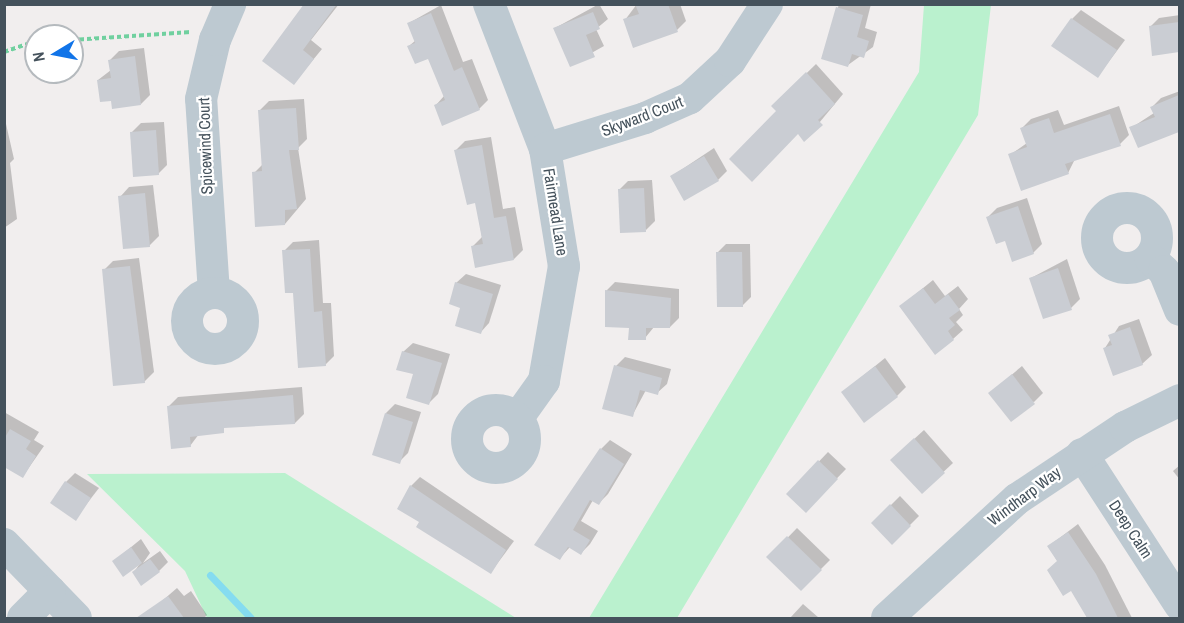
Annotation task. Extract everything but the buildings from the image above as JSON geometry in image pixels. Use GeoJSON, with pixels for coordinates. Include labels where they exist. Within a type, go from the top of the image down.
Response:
{"type":"FeatureCollection","features":[{"type":"Feature","properties":{"kind":"street","name":"Spicewind Court"},"geometry":{"type":"LineString","coordinates":[[214,292],[201,99],[215,40],[230,4]]}},
{"type":"Feature","properties":{"kind":"street","name":"Fairmead Lane"},"geometry":{"type":"LineString","coordinates":[[489,4],[545,149],[562,236],[561,302],[544,381],[517,419]]}},
{"type":"Feature","properties":{"kind":"street","name":"Skyward Court"},"geometry":{"type":"LineString","coordinates":[[545,149],[645,118],[690,98],[730,61],[767,4]]}},
{"type":"Feature","properties":{"kind":"street"},"geometry":{"type":"LineString","coordinates":[[1150,258],[1164,271],[1179,310]]}},
{"type":"Feature","properties":{"kind":"street","name":"Windharp Way"},"geometry":{"type":"LineString","coordinates":[[887,618],[971,537],[1082,454],[1179,400]]}},
{"type":"Feature","properties":{"kind":"street","name":"Deep Calm"},"geometry":{"type":"LineString","coordinates":[[1082,454],[1179,605]]}},
{"type":"Feature","properties":{"kind":"street"},"geometry":{"type":"LineString","coordinates":[[4,544],[76,618]]}},
{"type":"Feature","properties":{"kind":"street"},"geometry":{"type":"LineString","coordinates":[[23,618],[50,591]]}},
{"type":"Feature","properties":{"kind":"path"},"geometry":{"type":"LineString","coordinates":[[84,39],[170,30],[215,40]]}},
{"type":"Feature","properties":{"kind":"path"},"geometry":{"type":"LineString","coordinates":[[4,52],[24,45]]}},
{"type":"Feature","properties":{"kind":"green space"},"geometry":{"type":"Polygon","coordinates":[[[924,5],[991,5],[978,115],[677,618],[589,618],[919,72],[924,5]]]}},
{"type":"Feature","properties":{"kind":"green space"},"geometry":{"type":"Polygon","coordinates":[[[285,473],[516,618],[207,618],[185,571],[87,474],[285,473]]]}},
{"type":"Feature","properties":{"kind":"waterway"},"geometry":{"type":"LineString","coordinates":[[210,575],[251,618]]}}]}
